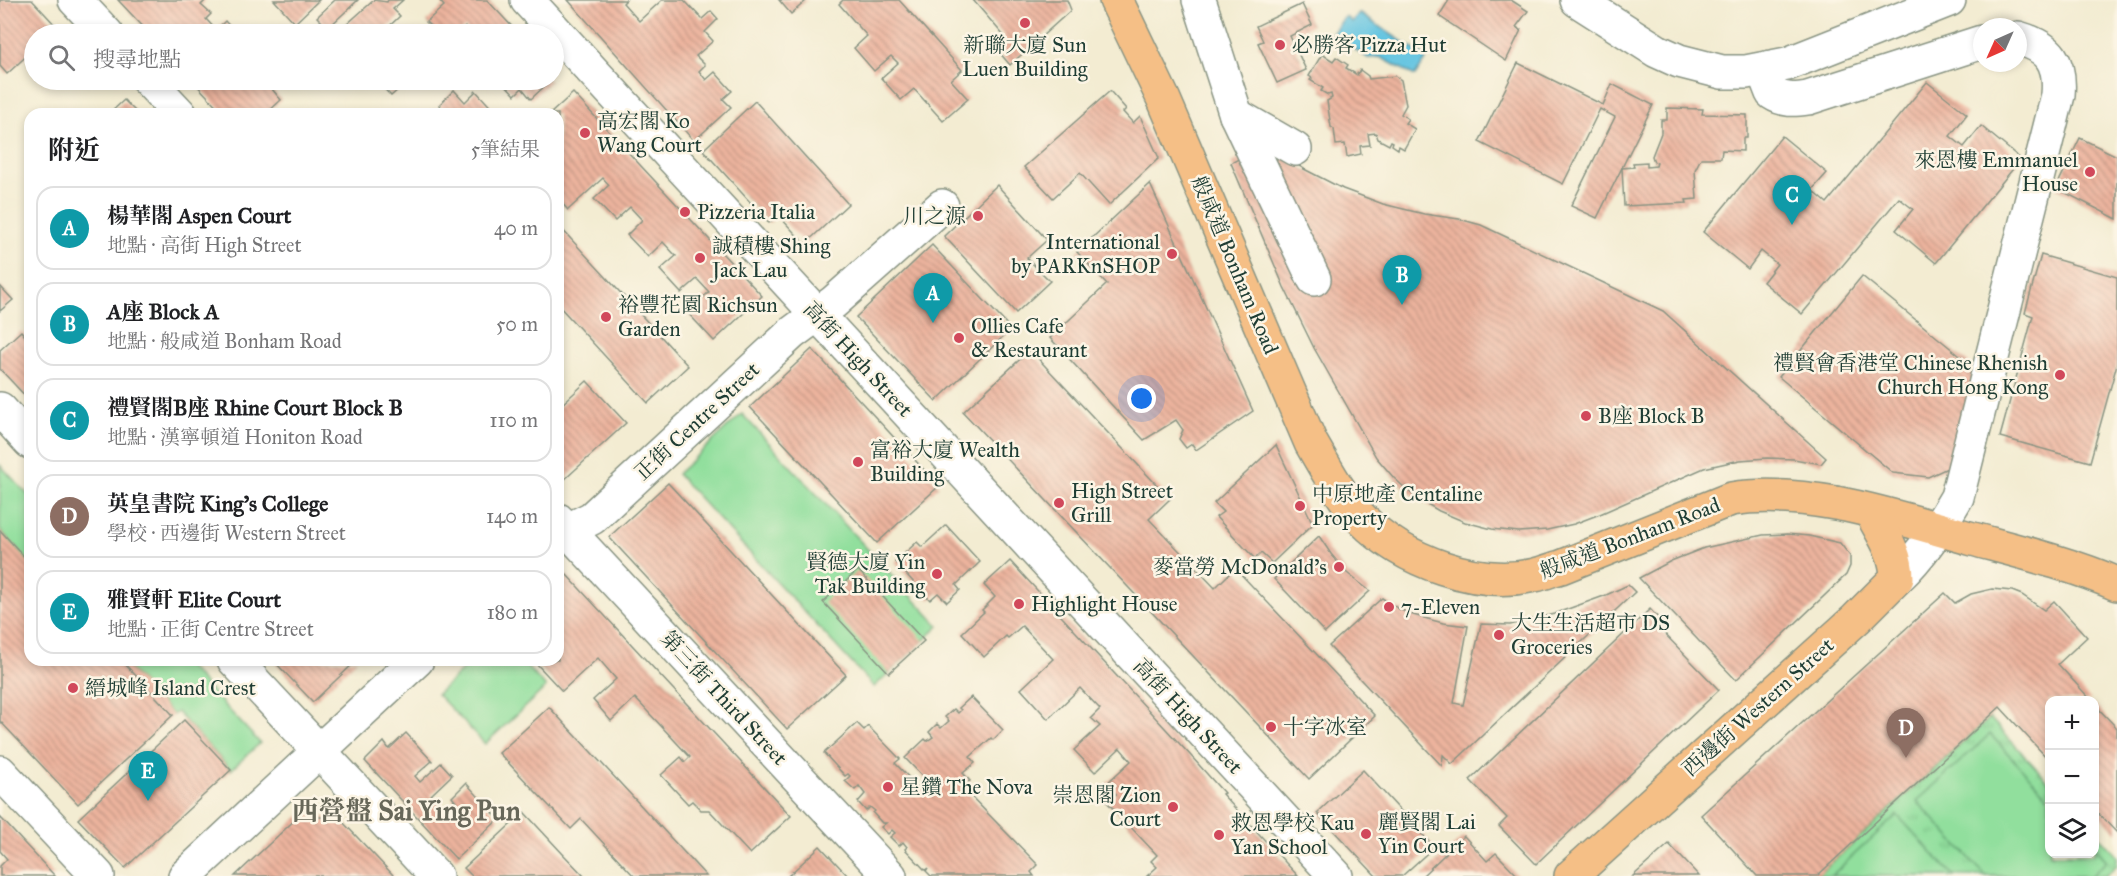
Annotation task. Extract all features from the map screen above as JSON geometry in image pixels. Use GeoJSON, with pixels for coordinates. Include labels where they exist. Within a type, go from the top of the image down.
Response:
{"type":"FeatureCollection","features":[{"type":"Feature","properties":{"kind":"main road","name":"般咸道 Bonham Road"},"geometry":{"type":"LineString","coordinates":[[1116,0],[1164,100],[1311,442],[1327,472],[1362,518],[1402,551],[1437,566],[1471,575],[1505,578],[1534,575],[1561,567],[1731,500],[1754,496],[1783,497],[1821,501],[1938,529],[2073,567],[2117,584]]}},
{"type":"Feature","properties":{"kind":"main road"},"geometry":{"type":"LineString","coordinates":[[1870,512],[1892,552],[1897,565],[1897,578]]}},
{"type":"Feature","properties":{"kind":"main road","name":"西邊街 Western Street"},"geometry":{"type":"LineString","coordinates":[[1570,876],[1856,619],[1897,578]]}},
{"type":"Feature","properties":{"kind":"street"},"geometry":{"type":"LineString","coordinates":[[75,0],[98,24]]}},
{"type":"Feature","properties":{"kind":"street","name":"高街 High Street"},"geometry":{"type":"LineString","coordinates":[[527,0],[549,24]]}},
{"type":"Feature","properties":{"kind":"street"},"geometry":{"type":"LineString","coordinates":[[1199,0],[1236,115],[1314,279]]}},
{"type":"Feature","properties":{"kind":"street"},"geometry":{"type":"LineString","coordinates":[[1577,0],[1657,51],[1679,61],[1722,72],[1763,70],[1808,56],[1949,0]]}},
{"type":"Feature","properties":{"kind":"street","name":"高街 High Street"},"geometry":{"type":"LineString","coordinates":[[564,40],[1336,876]]}},
{"type":"Feature","properties":{"kind":"street","name":"西邊街 Western Street"},"geometry":{"type":"LineString","coordinates":[[1897,578],[1908,568],[1938,529],[1957,497],[2058,95],[2057,68],[2052,57],[2042,48],[2027,40]]}},
{"type":"Feature","properties":{"kind":"street"},"geometry":{"type":"LineString","coordinates":[[1763,70],[1772,93],[1786,100],[1797,100],[1973,45]]}},
{"type":"Feature","properties":{"kind":"street"},"geometry":{"type":"LineString","coordinates":[[157,90],[174,108]]}},
{"type":"Feature","properties":{"kind":"street"},"geometry":{"type":"LineString","coordinates":[[1236,115],[1295,149]]}},
{"type":"Feature","properties":{"kind":"street","name":"正街 Centre Street"},"geometry":{"type":"LineString","coordinates":[[564,528],[592,519],[792,333],[834,302],[942,206]]}},
{"type":"Feature","properties":{"kind":"street"},"geometry":{"type":"LineString","coordinates":[[0,410],[24,436]]}},
{"type":"Feature","properties":{"kind":"street","name":"第三街 Third Street"},"geometry":{"type":"LineString","coordinates":[[564,532],[890,876]]}},
{"type":"Feature","properties":{"kind":"street"},"geometry":{"type":"LineString","coordinates":[[240,666],[435,876]]}},
{"type":"Feature","properties":{"kind":"street"},"geometry":{"type":"LineString","coordinates":[[185,876],[411,666]]}},
{"type":"Feature","properties":{"kind":"street"},"geometry":{"type":"LineString","coordinates":[[0,772],[98,876]]}},
{"type":"Feature","properties":{"kind":"green space"},"geometry":{"type":"Polygon","coordinates":[[[742,414],[939,626],[874,687],[677,474],[742,414]]]}},
{"type":"Feature","properties":{"kind":"green space"},"geometry":{"type":"Polygon","coordinates":[[[0,465],[24,491],[24,556],[0,530],[0,465]]]}},
{"type":"Feature","properties":{"kind":"green space"},"geometry":{"type":"Polygon","coordinates":[[[127,666],[188,666],[260,743],[231,770],[177,712],[173,715],[127,666]]]}},
{"type":"Feature","properties":{"kind":"green space"},"geometry":{"type":"Polygon","coordinates":[[[467,666],[526,666],[546,687],[485,744],[437,694],[467,666]]]}},
{"type":"Feature","properties":{"kind":"green space"},"geometry":{"type":"Polygon","coordinates":[[[1990,718],[2045,778],[2045,858],[2099,858],[2099,836],[2117,856],[2117,865],[2105,876],[1817,876],[1990,718]]]}},
{"type":"Feature","properties":{"kind":"green space"},"geometry":{"type":"Polygon","coordinates":[[[1990,734],[2045,794],[2045,858],[2099,858],[2099,852],[2107,861],[2091,876],[1986,876],[1917,801],[1990,734]]]}},
{"type":"Feature","properties":{"kind":"green space"},"geometry":{"type":"Polygon","coordinates":[[[1897,815],[1954,876],[1831,876],[1897,815]]]}},
{"type":"Feature","properties":{"kind":"water"},"geometry":{"type":"Polygon","coordinates":[[[1359,13],[1427,58],[1415,76],[1380,57],[1368,58],[1332,34],[1345,16],[1352,22],[1359,13]]]}},
{"type":"Feature","properties":{"kind":"building"},"geometry":{"type":"Polygon","coordinates":[[[0,0],[32,0],[54,24],[24,24],[24,58],[7,74],[0,66],[0,0]]]}},
{"type":"Feature","properties":{"kind":"building"},"geometry":{"type":"Polygon","coordinates":[[[118,0],[206,0],[201,5],[211,14],[206,19],[211,24],[141,24],[118,0]]]}},
{"type":"Feature","properties":{"kind":"building"},"geometry":{"type":"Polygon","coordinates":[[[274,0],[319,0],[295,23],[274,0]]]}},
{"type":"Feature","properties":{"kind":"building"},"geometry":{"type":"Polygon","coordinates":[[[335,0],[358,0],[332,24],[324,24],[317,17],[335,0]]]}},
{"type":"Feature","properties":{"kind":"building"},"geometry":{"type":"Polygon","coordinates":[[[374,0],[387,2],[388,0],[403,0],[393,9],[400,16],[392,24],[347,24],[374,0]]]}},
{"type":"Feature","properties":{"kind":"building"},"geometry":{"type":"Polygon","coordinates":[[[439,0],[487,0],[510,24],[428,24],[426,22],[444,6],[439,0]]]}},
{"type":"Feature","properties":{"kind":"building"},"geometry":{"type":"Polygon","coordinates":[[[568,0],[626,0],[623,3],[639,21],[662,0],[684,0],[702,19],[711,11],[718,19],[705,32],[713,41],[696,56],[705,65],[699,71],[706,80],[715,72],[732,91],[723,99],[731,107],[694,141],[568,0]]]}},
{"type":"Feature","properties":{"kind":"building"},"geometry":{"type":"Polygon","coordinates":[[[779,0],[807,0],[791,14],[779,0]]]}},
{"type":"Feature","properties":{"kind":"building"},"geometry":{"type":"Polygon","coordinates":[[[843,0],[899,0],[962,70],[951,80],[968,99],[943,121],[914,89],[901,100],[881,78],[898,63],[891,56],[874,71],[854,48],[867,36],[839,4],[843,0]]]}},
{"type":"Feature","properties":{"kind":"building","name":"新聯大廈 Sun Luen Building"},"geometry":{"type":"Polygon","coordinates":[[[973,0],[1067,0],[1071,10],[1010,65],[993,45],[1004,36],[973,0]]]}},
{"type":"Feature","properties":{"kind":"building"},"geometry":{"type":"Polygon","coordinates":[[[1449,0],[1511,0],[1528,11],[1516,27],[1521,30],[1506,61],[1439,16],[1449,0]]]}},
{"type":"Feature","properties":{"kind":"building"},"geometry":{"type":"Polygon","coordinates":[[[1302,4],[1312,25],[1290,36],[1306,70],[1277,83],[1258,43],[1263,41],[1256,26],[1302,4]]]}},
{"type":"Feature","properties":{"kind":"building"},"geometry":{"type":"Polygon","coordinates":[[[1322,54],[1333,61],[1336,57],[1348,65],[1346,68],[1357,75],[1360,70],[1369,79],[1395,76],[1401,80],[1406,105],[1401,114],[1408,119],[1405,123],[1415,129],[1404,149],[1399,146],[1398,149],[1392,145],[1391,141],[1389,145],[1378,139],[1376,133],[1368,134],[1370,145],[1360,146],[1361,154],[1347,157],[1345,144],[1336,145],[1327,101],[1332,98],[1331,94],[1328,95],[1321,91],[1323,88],[1310,80],[1312,78],[1309,76],[1322,54]]]}},
{"type":"Feature","properties":{"kind":"building"},"geometry":{"type":"Polygon","coordinates":[[[1518,63],[1603,105],[1612,84],[1653,105],[1597,218],[1571,206],[1615,117],[1600,109],[1563,184],[1479,142],[1518,63]]]}},
{"type":"Feature","properties":{"kind":"building"},"geometry":{"type":"Polygon","coordinates":[[[1927,82],[1967,114],[1950,136],[1964,147],[1981,126],[2021,159],[1936,263],[1896,230],[1913,209],[1899,198],[1802,314],[1763,282],[1777,264],[1761,251],[1748,269],[1703,232],[1782,136],[1827,173],[1812,190],[1827,203],[1927,82]]]}},
{"type":"Feature","properties":{"kind":"building"},"geometry":{"type":"Polygon","coordinates":[[[201,90],[273,90],[281,100],[272,108],[218,108],[201,90]]]}},
{"type":"Feature","properties":{"kind":"building"},"geometry":{"type":"Polygon","coordinates":[[[385,90],[398,90],[391,96],[385,90]]]}},
{"type":"Feature","properties":{"kind":"building"},"geometry":{"type":"Polygon","coordinates":[[[454,90],[465,102],[476,91],[492,108],[442,108],[439,105],[454,90]]]}},
{"type":"Feature","properties":{"kind":"building"},"geometry":{"type":"Polygon","coordinates":[[[510,90],[520,90],[515,95],[510,90]]]}},
{"type":"Feature","properties":{"kind":"building"},"geometry":{"type":"Polygon","coordinates":[[[524,90],[540,90],[531,99],[524,90]]]}},
{"type":"Feature","properties":{"kind":"building"},"geometry":{"type":"Polygon","coordinates":[[[1110,91],[1126,109],[1123,112],[1133,123],[1140,116],[1159,158],[1109,205],[1080,173],[1053,198],[1024,167],[1110,91]]]}},
{"type":"Feature","properties":{"kind":"building"},"geometry":{"type":"Polygon","coordinates":[[[573,93],[762,296],[714,341],[687,312],[709,292],[697,279],[681,293],[660,270],[676,256],[663,242],[648,257],[627,235],[642,220],[630,207],[615,221],[594,199],[609,185],[603,178],[568,210],[564,206],[564,108],[557,108],[573,93]]]}},
{"type":"Feature","properties":{"kind":"building"},"geometry":{"type":"Polygon","coordinates":[[[124,100],[132,108],[115,108],[124,100]]]}},
{"type":"Feature","properties":{"kind":"building"},"geometry":{"type":"Polygon","coordinates":[[[755,101],[848,204],[805,244],[778,215],[769,223],[703,150],[755,101]]]}},
{"type":"Feature","properties":{"kind":"building"},"geometry":{"type":"Polygon","coordinates":[[[1667,108],[1703,109],[1702,114],[1747,115],[1747,138],[1743,138],[1743,151],[1722,150],[1721,158],[1701,158],[1695,170],[1697,199],[1686,200],[1687,203],[1624,206],[1622,168],[1634,167],[1633,163],[1647,162],[1647,167],[1656,166],[1657,163],[1654,162],[1652,156],[1661,133],[1661,120],[1667,120],[1667,108]]]}},
{"type":"Feature","properties":{"kind":"building","name":"來恩樓 Emmanuel House"},"geometry":{"type":"Polygon","coordinates":[[[2080,138],[2117,156],[2117,219],[2056,188],[2080,138]]]}},
{"type":"Feature","properties":{"kind":"building"},"geometry":{"type":"Polygon","coordinates":[[[1266,144],[1304,169],[1343,189],[1383,204],[1481,225],[1663,311],[1826,458],[1821,464],[1794,459],[1767,458],[1740,460],[1704,468],[1600,514],[1574,524],[1547,530],[1519,532],[1492,529],[1465,522],[1439,511],[1415,497],[1376,457],[1314,348],[1284,287],[1231,163],[1266,144]]]}},
{"type":"Feature","properties":{"kind":"building"},"geometry":{"type":"Polygon","coordinates":[[[1150,184],[1253,411],[1196,450],[1192,444],[1186,448],[1179,439],[1183,430],[1176,420],[1144,440],[1050,338],[1107,284],[1077,252],[1150,184]]]}},
{"type":"Feature","properties":{"kind":"building"},"geometry":{"type":"Polygon","coordinates":[[[997,185],[1047,240],[1027,258],[1050,281],[1016,313],[944,236],[997,185]]]}},
{"type":"Feature","properties":{"kind":"building","name":"裕豐花園 Richsun Garden"},"geometry":{"type":"Polygon","coordinates":[[[564,232],[688,366],[648,403],[564,312],[564,232]]]}},
{"type":"Feature","properties":{"kind":"building"},"geometry":{"type":"Polygon","coordinates":[[[932,245],[1011,329],[936,401],[856,317],[932,245]]]}},
{"type":"Feature","properties":{"kind":"building"},"geometry":{"type":"Polygon","coordinates":[[[2041,255],[2117,277],[2117,364],[2090,462],[2000,437],[2033,316],[2025,313],[2041,255]]]}},
{"type":"Feature","properties":{"kind":"building"},"geometry":{"type":"Polygon","coordinates":[[[1862,276],[1976,369],[1954,465],[1928,477],[1893,473],[1779,377],[1862,276]]]}},
{"type":"Feature","properties":{"kind":"building"},"geometry":{"type":"Polygon","coordinates":[[[0,286],[13,300],[0,311],[0,286]]]}},
{"type":"Feature","properties":{"kind":"building"},"geometry":{"type":"Polygon","coordinates":[[[21,331],[24,335],[24,395],[0,369],[0,350],[21,331]]]}},
{"type":"Feature","properties":{"kind":"building","name":"富裕大廈 Wealth Building"},"geometry":{"type":"Polygon","coordinates":[[[812,349],[939,486],[877,543],[750,407],[812,349]]]}},
{"type":"Feature","properties":{"kind":"building"},"geometry":{"type":"Polygon","coordinates":[[[1030,350],[1170,499],[1149,519],[1215,588],[1235,568],[1375,716],[1309,779],[963,412],[1030,350]]]}},
{"type":"Feature","properties":{"kind":"building"},"geometry":{"type":"Polygon","coordinates":[[[587,381],[626,423],[564,480],[564,402],[587,381]]]}},
{"type":"Feature","properties":{"kind":"building"},"geometry":{"type":"Polygon","coordinates":[[[1276,445],[1313,524],[1272,563],[1261,553],[1255,559],[1216,517],[1223,512],[1214,503],[1276,445]]]}},
{"type":"Feature","properties":{"kind":"building"},"geometry":{"type":"Polygon","coordinates":[[[668,483],[846,675],[787,729],[609,537],[668,483]]]}},
{"type":"Feature","properties":{"kind":"building","name":"賢德大廈 Yin Tak Building"},"geometry":{"type":"Polygon","coordinates":[[[946,525],[980,562],[956,585],[960,590],[947,602],[938,593],[930,600],[895,562],[917,542],[922,547],[946,525]]]}},
{"type":"Feature","properties":{"kind":"building","name":"縉城峰 Island Crest"},"geometry":{"type":"Polygon","coordinates":[[[0,530],[24,556],[24,666],[127,666],[173,715],[78,804],[0,721],[0,530]]]}},
{"type":"Feature","properties":{"kind":"building"},"geometry":{"type":"Polygon","coordinates":[[[1787,534],[1840,543],[1850,556],[1850,566],[1846,575],[1736,680],[1639,578],[1671,561],[1704,548],[1763,535],[1787,534]]]}},
{"type":"Feature","properties":{"kind":"building"},"geometry":{"type":"Polygon","coordinates":[[[1319,536],[1347,573],[1370,591],[1325,633],[1274,579],[1319,536]]]}},
{"type":"Feature","properties":{"kind":"building"},"geometry":{"type":"Polygon","coordinates":[[[1010,561],[1191,756],[1224,793],[1222,794],[1298,876],[1147,876],[1157,867],[1151,861],[1157,855],[1107,802],[1116,794],[1106,784],[1131,761],[1120,748],[1095,772],[1074,750],[1100,726],[1091,718],[1100,709],[1080,688],[1048,719],[1021,689],[1053,659],[1022,626],[1008,638],[1006,636],[984,657],[962,633],[984,612],[982,610],[995,597],[984,585],[1010,561]]]}},
{"type":"Feature","properties":{"kind":"building"},"geometry":{"type":"Polygon","coordinates":[[[858,570],[924,641],[889,673],[823,602],[858,570]]]}},
{"type":"Feature","properties":{"kind":"building"},"geometry":{"type":"Polygon","coordinates":[[[566,574],[791,816],[750,854],[709,810],[701,810],[692,801],[688,804],[661,775],[681,757],[685,762],[690,757],[635,698],[611,721],[593,700],[616,679],[598,658],[562,691],[539,666],[564,666],[564,576],[566,574]]]}},
{"type":"Feature","properties":{"kind":"building"},"geometry":{"type":"Polygon","coordinates":[[[1628,585],[1635,592],[1452,764],[1443,755],[1442,766],[1329,646],[1382,598],[1413,615],[1443,623],[1468,626],[1454,703],[1463,705],[1481,624],[1510,625],[1554,614],[1628,585]]]}},
{"type":"Feature","properties":{"kind":"building"},"geometry":{"type":"Polygon","coordinates":[[[1992,589],[2012,591],[2044,610],[2054,601],[2087,637],[2058,664],[2087,696],[2045,696],[2045,756],[2000,707],[1817,876],[1757,876],[1701,815],[1945,593],[1955,603],[1971,594],[1992,589]]]}},
{"type":"Feature","properties":{"kind":"building"},"geometry":{"type":"Polygon","coordinates":[[[1650,609],[1662,622],[1658,627],[1719,690],[1536,864],[1499,826],[1507,818],[1470,780],[1650,609]]]}},
{"type":"Feature","properties":{"kind":"building"},"geometry":{"type":"Polygon","coordinates":[[[279,666],[351,666],[313,702],[279,666]]]}},
{"type":"Feature","properties":{"kind":"building","name":"星鑽 The Nova"},"geometry":{"type":"Polygon","coordinates":[[[971,697],[1003,730],[970,757],[975,763],[963,773],[970,781],[962,787],[1038,865],[1031,872],[1034,876],[931,876],[926,871],[928,868],[925,870],[905,849],[907,847],[903,842],[899,846],[890,837],[895,833],[892,830],[888,834],[881,827],[886,823],[882,823],[873,813],[875,811],[870,807],[866,811],[858,802],[865,794],[859,786],[855,790],[845,781],[850,776],[848,774],[845,776],[824,753],[857,723],[864,730],[868,726],[900,759],[895,763],[923,792],[931,785],[905,758],[925,739],[927,741],[933,737],[929,732],[937,724],[941,728],[949,721],[945,717],[954,709],[958,713],[961,710],[959,708],[971,697]]]}},
{"type":"Feature","properties":{"kind":"building"},"geometry":{"type":"Polygon","coordinates":[[[549,707],[706,876],[634,876],[581,819],[571,829],[499,753],[549,707]]]}},
{"type":"Feature","properties":{"kind":"building"},"geometry":{"type":"Polygon","coordinates":[[[2099,709],[2117,728],[2117,833],[2099,814],[2099,709]]]}},
{"type":"Feature","properties":{"kind":"building"},"geometry":{"type":"Polygon","coordinates":[[[184,720],[231,770],[125,868],[78,819],[184,720]]]}},
{"type":"Feature","properties":{"kind":"building"},"geometry":{"type":"Polygon","coordinates":[[[406,733],[432,761],[415,776],[420,782],[441,763],[452,775],[431,795],[449,814],[458,805],[452,797],[466,783],[499,819],[456,859],[365,761],[384,742],[389,749],[406,733]]]}},
{"type":"Feature","properties":{"kind":"building"},"geometry":{"type":"Polygon","coordinates":[[[1363,770],[1434,847],[1402,876],[1376,876],[1317,813],[1363,770]]]}},
{"type":"Feature","properties":{"kind":"building"},"geometry":{"type":"Polygon","coordinates":[[[524,812],[584,876],[472,876],[464,868],[524,812]]]}},
{"type":"Feature","properties":{"kind":"building"},"geometry":{"type":"Polygon","coordinates":[[[299,816],[339,818],[394,876],[235,876],[299,816]]]}},
{"type":"Feature","properties":{"kind":"building"},"geometry":{"type":"Polygon","coordinates":[[[0,817],[55,876],[0,876],[0,866],[7,859],[0,851],[0,817]]]}},
{"type":"Feature","properties":{"kind":"building"},"geometry":{"type":"Polygon","coordinates":[[[1464,836],[1487,861],[1496,853],[1518,876],[1422,876],[1464,836]]]}},
{"type":"Feature","properties":{"kind":"building"},"geometry":{"type":"Polygon","coordinates":[[[1669,844],[1699,876],[1633,876],[1669,844]]]}},
{"type":"Feature","properties":{"kind":"building"},"geometry":{"type":"Polygon","coordinates":[[[820,846],[848,876],[788,876],[800,865],[820,846]]]}},
{"type":"Feature","properties":{"kind":"place","name":"新聯大廈 Sun Luen Building"},"geometry":{"type":"Point","coordinates":[1025,23]}},
{"type":"Feature","properties":{"kind":"place","name":"必勝客 Pizza Hut"},"geometry":{"type":"Point","coordinates":[1280,45]}},
{"type":"Feature","properties":{"kind":"place","name":"高宏閣 Ko Wang Court"},"geometry":{"type":"Point","coordinates":[585,133]}},
{"type":"Feature","properties":{"kind":"place","name":"來恩樓 Emmanuel House"},"geometry":{"type":"Point","coordinates":[2090,172]}},
{"type":"Feature","properties":{"kind":"place","name":"Pizzeria Italia"},"geometry":{"type":"Point","coordinates":[685,212]}},
{"type":"Feature","properties":{"kind":"place","name":"川之源"},"geometry":{"type":"Point","coordinates":[978,216]}},
{"type":"Feature","properties":{"kind":"place","name":"禮賢閣B座 Rhine Court Block B"},"geometry":{"type":"Point","coordinates":[1792,225]}},
{"type":"Feature","properties":{"kind":"place","name":"International by PARKnSHOP"},"geometry":{"type":"Point","coordinates":[1172,254]}},
{"type":"Feature","properties":{"kind":"place","name":"誠積樓 Shing Jack Lau"},"geometry":{"type":"Point","coordinates":[700,258]}},
{"type":"Feature","properties":{"kind":"place","name":"A座 Block A"},"geometry":{"type":"Point","coordinates":[1402,305]}},
{"type":"Feature","properties":{"kind":"place","name":"裕豐花園 Richsun Garden"},"geometry":{"type":"Point","coordinates":[606,317]}},
{"type":"Feature","properties":{"kind":"place","name":"楊華閣 Aspen Court"},"geometry":{"type":"Point","coordinates":[933,323]}},
{"type":"Feature","properties":{"kind":"place","name":"Ollies Cafe & Restaurant"},"geometry":{"type":"Point","coordinates":[959,338]}},
{"type":"Feature","properties":{"kind":"place","name":"禮賢會香港堂 Chinese Rhenish Church Hong Kong"},"geometry":{"type":"Point","coordinates":[2060,375]}},
{"type":"Feature","properties":{"kind":"place","name":"B座 Block B"},"geometry":{"type":"Point","coordinates":[1586,416]}},
{"type":"Feature","properties":{"kind":"place","name":"富裕大廈 Wealth Building"},"geometry":{"type":"Point","coordinates":[858,462]}},
{"type":"Feature","properties":{"kind":"place","name":"High Street Grill"},"geometry":{"type":"Point","coordinates":[1059,503]}},
{"type":"Feature","properties":{"kind":"place","name":"中原地產 Centaline Property"},"geometry":{"type":"Point","coordinates":[1300,506]}},
{"type":"Feature","properties":{"kind":"place","name":"麥當勞 McDonald's"},"geometry":{"type":"Point","coordinates":[1339,567]}},
{"type":"Feature","properties":{"kind":"place","name":"賢德大廈 Yin Tak Building"},"geometry":{"type":"Point","coordinates":[937,574]}},
{"type":"Feature","properties":{"kind":"place","name":"Highlight House"},"geometry":{"type":"Point","coordinates":[1019,604]}},
{"type":"Feature","properties":{"kind":"place","name":"7-Eleven"},"geometry":{"type":"Point","coordinates":[1389,607]}},
{"type":"Feature","properties":{"kind":"place","name":"大生生活超市 DS Groceries"},"geometry":{"type":"Point","coordinates":[1499,635]}},
{"type":"Feature","properties":{"kind":"place","name":"縉城峰 Island Crest"},"geometry":{"type":"Point","coordinates":[73,688]}},
{"type":"Feature","properties":{"kind":"place","name":"十字冰室"},"geometry":{"type":"Point","coordinates":[1271,727]}},
{"type":"Feature","properties":{"kind":"place","name":"英皇書院 King's College"},"geometry":{"type":"Point","coordinates":[1906,758]}},
{"type":"Feature","properties":{"kind":"place","name":"星鑽 The Nova"},"geometry":{"type":"Point","coordinates":[888,787]}},
{"type":"Feature","properties":{"kind":"place","name":"雅賢軒 Elite Court"},"geometry":{"type":"Point","coordinates":[148,801]}},
{"type":"Feature","properties":{"kind":"place","name":"崇恩閣 Zion Court"},"geometry":{"type":"Point","coordinates":[1173,807]}},
{"type":"Feature","properties":{"kind":"place","name":"麗賢閣 Lai Yin Court"},"geometry":{"type":"Point","coordinates":[1366,834]}},
{"type":"Feature","properties":{"kind":"place","name":"救恩學校 Kau Yan School"},"geometry":{"type":"Point","coordinates":[1219,835]}},
{"type":"Feature","properties":{"kind":"district","name":"西營盤 Sai Ying Pun"},"geometry":{"type":"Point","coordinates":[406,810]}}]}
